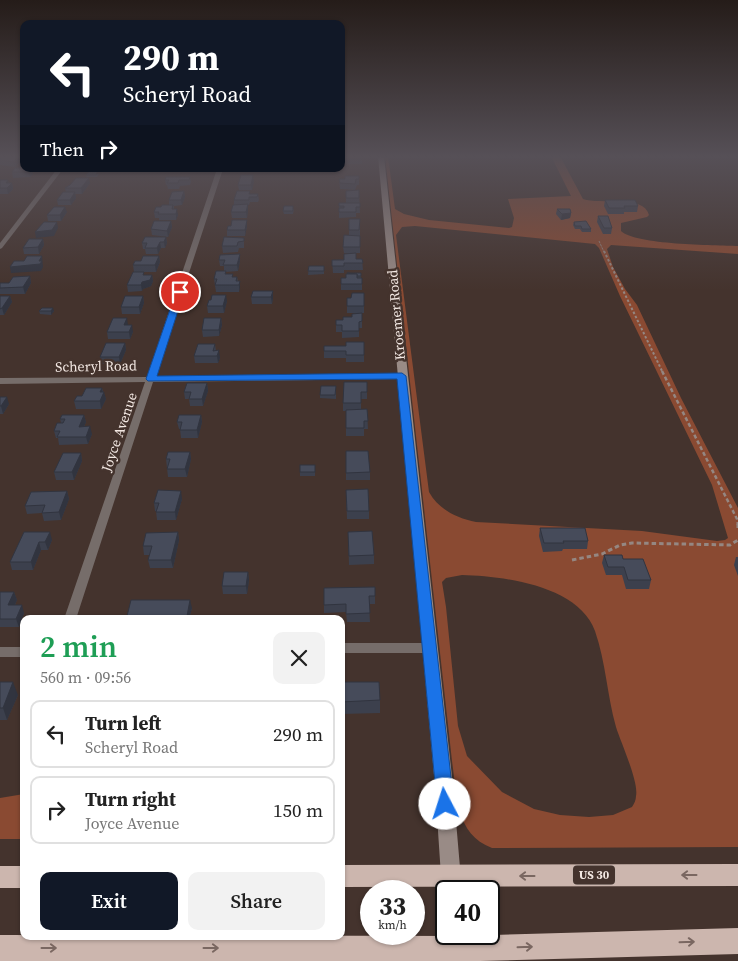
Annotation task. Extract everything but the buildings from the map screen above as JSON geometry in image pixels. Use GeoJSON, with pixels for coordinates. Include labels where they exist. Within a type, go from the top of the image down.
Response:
{"type":"FeatureCollection","features":[{"type":"Feature","properties":{"kind":"highway","name":"US 30"},"geometry":{"type":"LineString","coordinates":[[500,882],[738,875]]}},
{"type":"Feature","properties":{"kind":"highway","name":"US 30"},"geometry":{"type":"LineString","coordinates":[[345,876],[435,883]]}},
{"type":"Feature","properties":{"kind":"highway"},"geometry":{"type":"LineString","coordinates":[[0,877],[20,877]]}},
{"type":"Feature","properties":{"kind":"highway"},"geometry":{"type":"LineString","coordinates":[[0,948],[458,948],[738,941]]}},
{"type":"Feature","properties":{"kind":"street"},"geometry":{"type":"LineString","coordinates":[[0,247],[36,201]]}},
{"type":"Feature","properties":{"kind":"street","name":"Joyce Avenue"},"geometry":{"type":"LineString","coordinates":[[71,615],[210,201]]}},
{"type":"Feature","properties":{"kind":"street","name":"Kroemer Road"},"geometry":{"type":"LineString","coordinates":[[385,201],[444,786],[451,880]]}},
{"type":"Feature","properties":{"kind":"street","name":"Scheryl Road"},"geometry":{"type":"LineString","coordinates":[[0,381],[402,376]]}},
{"type":"Feature","properties":{"kind":"street"},"geometry":{"type":"LineString","coordinates":[[345,648],[429,648]]}},
{"type":"Feature","properties":{"kind":"street"},"geometry":{"type":"LineString","coordinates":[[0,652],[20,652]]}},
{"type":"Feature","properties":{"kind":"path"},"geometry":{"type":"LineString","coordinates":[[599,241],[737,520],[738,528]]}},
{"type":"Feature","properties":{"kind":"path"},"geometry":{"type":"LineString","coordinates":[[572,560],[602,554],[620,545],[632,543],[730,545],[738,540]]}},
{"type":"Feature","properties":{"kind":"shaded area"},"geometry":{"type":"Polygon","coordinates":[[[390,201],[394,201],[395,209],[404,214],[429,220],[509,228],[512,227],[514,218],[509,201],[620,201],[639,204],[649,215],[621,223],[621,231],[629,236],[658,242],[738,246],[738,254],[611,245],[607,249],[613,267],[625,289],[637,305],[681,398],[738,508],[738,847],[492,848],[480,842],[471,833],[464,823],[457,800],[390,201]],[[415,226],[402,227],[396,235],[429,492],[438,504],[449,512],[476,522],[642,531],[717,541],[725,540],[728,538],[712,485],[620,296],[599,248],[595,244],[415,226]],[[462,575],[446,578],[442,582],[458,726],[467,756],[502,792],[534,809],[560,815],[589,817],[613,815],[632,807],[636,797],[635,782],[616,727],[599,643],[595,631],[586,616],[573,603],[538,586],[518,581],[462,575]]]}},
{"type":"Feature","properties":{"kind":"shaded area"},"geometry":{"type":"Polygon","coordinates":[[[20,795],[20,839],[0,839],[0,798],[20,795]]]}},
{"type":"Feature","properties":{"kind":"route"},"geometry":{"type":"LineString","coordinates":[[180,292],[151,379],[402,376],[445,804]]}}]}
